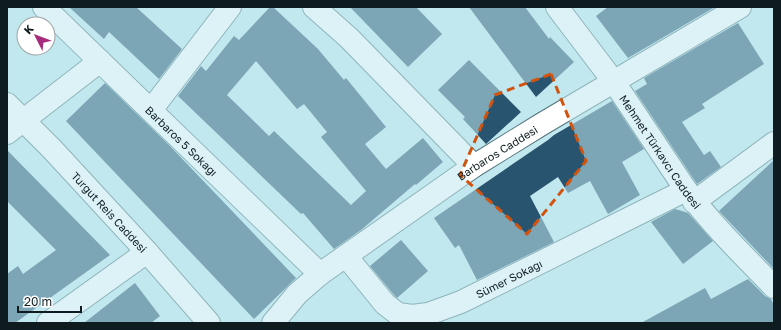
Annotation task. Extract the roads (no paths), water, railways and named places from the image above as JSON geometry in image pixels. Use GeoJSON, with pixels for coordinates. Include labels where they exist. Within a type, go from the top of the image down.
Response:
{"type":"FeatureCollection","features":[{"type":"Feature","properties":{"kind":"street","name":"Barbaros 5 Sokağı"},"geometry":{"type":"LineString","coordinates":[[44,7],[320,274]]}},
{"type":"Feature","properties":{"kind":"street"},"geometry":{"type":"LineString","coordinates":[[151,110],[230,7]]}},
{"type":"Feature","properties":{"kind":"street"},"geometry":{"type":"LineString","coordinates":[[314,7],[349,38],[474,166]]}},
{"type":"Feature","properties":{"kind":"street","name":"Mehmet Türkavcı Caddesi"},"geometry":{"type":"LineString","coordinates":[[557,7],[614,82],[690,196],[774,287]]}},
{"type":"Feature","properties":{"kind":"street","name":"Barbaros Caddesi"},"geometry":{"type":"LineString","coordinates":[[273,323],[297,294],[320,274],[474,166],[740,7]]}},
{"type":"Feature","properties":{"kind":"street"},"geometry":{"type":"LineString","coordinates":[[7,133],[100,61]]}},
{"type":"Feature","properties":{"kind":"street","name":"Turgut Reis Caddesi"},"geometry":{"type":"LineString","coordinates":[[7,104],[52,149],[147,252],[208,323]]}},
{"type":"Feature","properties":{"kind":"street","name":"Sümer Sokağı"},"geometry":{"type":"LineString","coordinates":[[346,256],[385,304],[398,314],[412,316],[428,314],[461,302],[690,196],[774,144]]}},
{"type":"Feature","properties":{"kind":"street"},"geometry":{"type":"LineString","coordinates":[[48,323],[147,252]]}}]}
